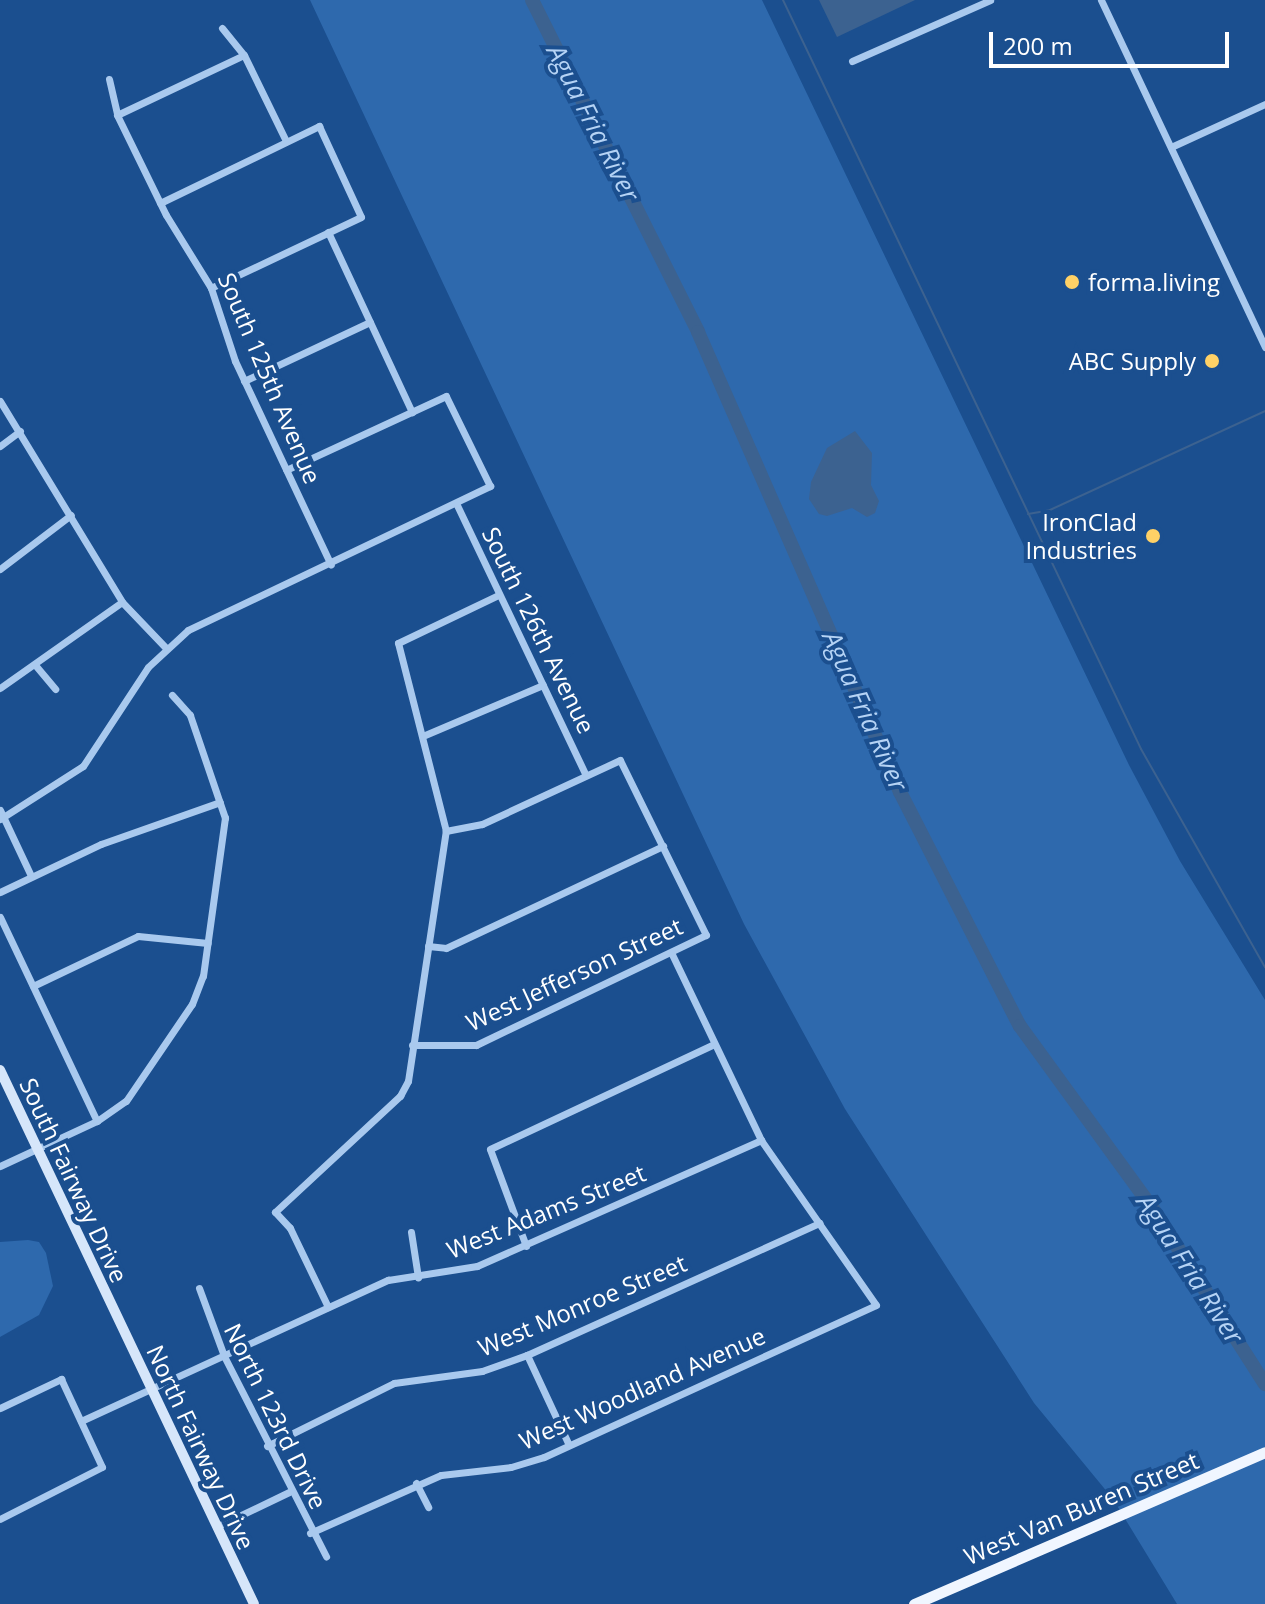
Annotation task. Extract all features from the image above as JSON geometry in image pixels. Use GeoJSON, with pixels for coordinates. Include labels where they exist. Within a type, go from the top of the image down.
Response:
{"type":"FeatureCollection","features":[{"type":"Feature","properties":{"kind":"main road","name":"West Van Buren Street"},"geometry":{"type":"LineString","coordinates":[[914,1604],[1265,1452]]}},
{"type":"Feature","properties":{"kind":"street"},"geometry":{"type":"LineString","coordinates":[[852,61],[990,0]]}},
{"type":"Feature","properties":{"kind":"street"},"geometry":{"type":"LineString","coordinates":[[1101,0],[1265,347]]}},
{"type":"Feature","properties":{"kind":"street"},"geometry":{"type":"LineString","coordinates":[[222,28],[244,55],[286,141]]}},
{"type":"Feature","properties":{"kind":"street"},"geometry":{"type":"LineString","coordinates":[[117,115],[244,55]]}},
{"type":"Feature","properties":{"kind":"street","name":"South 125th Avenue"},"geometry":{"type":"LineString","coordinates":[[109,79],[117,115],[160,203],[211,288],[244,381],[331,565]]}},
{"type":"Feature","properties":{"kind":"street"},"geometry":{"type":"LineString","coordinates":[[1171,147],[1265,104]]}},
{"type":"Feature","properties":{"kind":"street"},"geometry":{"type":"LineString","coordinates":[[160,203],[319,126],[361,217],[211,288]]}},
{"type":"Feature","properties":{"kind":"street"},"geometry":{"type":"LineString","coordinates":[[328,232],[412,412]]}},
{"type":"Feature","properties":{"kind":"street"},"geometry":{"type":"LineString","coordinates":[[244,381],[370,322]]}},
{"type":"Feature","properties":{"kind":"street"},"geometry":{"type":"LineString","coordinates":[[31,876],[1,815],[83,766],[134,687],[166,648],[207,620],[331,565],[490,486],[446,396],[286,470]]}},
{"type":"Feature","properties":{"kind":"street"},"geometry":{"type":"LineString","coordinates":[[0,401],[122,602],[166,648]]}},
{"type":"Feature","properties":{"kind":"street"},"geometry":{"type":"LineString","coordinates":[[0,446],[20,431]]}},
{"type":"Feature","properties":{"kind":"street","name":"South 126th Avenue"},"geometry":{"type":"LineString","coordinates":[[456,503],[586,775]]}},
{"type":"Feature","properties":{"kind":"street"},"geometry":{"type":"LineString","coordinates":[[0,569],[71,515]]}},
{"type":"Feature","properties":{"kind":"street"},"geometry":{"type":"LineString","coordinates":[[328,1307],[290,1228],[275,1212],[400,1096],[408,1081],[446,831],[425,735],[398,643],[498,595]]}},
{"type":"Feature","properties":{"kind":"street"},"geometry":{"type":"LineString","coordinates":[[0,688],[36,666],[122,602]]}},
{"type":"Feature","properties":{"kind":"street"},"geometry":{"type":"LineString","coordinates":[[36,666],[55,689]]}},
{"type":"Feature","properties":{"kind":"street"},"geometry":{"type":"LineString","coordinates":[[425,735],[543,685]]}},
{"type":"Feature","properties":{"kind":"street"},"geometry":{"type":"LineString","coordinates":[[0,1166],[97,1121],[126,1101],[192,1004],[208,943],[225,818],[190,715],[172,695]]}},
{"type":"Feature","properties":{"kind":"street"},"geometry":{"type":"LineString","coordinates":[[428,946],[446,948],[663,846],[620,760],[482,824],[446,831]]}},
{"type":"Feature","properties":{"kind":"street"},"geometry":{"type":"LineString","coordinates":[[0,892],[101,844],[220,802]]}},
{"type":"Feature","properties":{"kind":"street","name":"West Jefferson Street"},"geometry":{"type":"LineString","coordinates":[[412,1045],[476,1045],[706,935],[663,846]]}},
{"type":"Feature","properties":{"kind":"street"},"geometry":{"type":"LineString","coordinates":[[0,917],[97,1121]]}},
{"type":"Feature","properties":{"kind":"street"},"geometry":{"type":"LineString","coordinates":[[33,986],[138,936],[208,943]]}},
{"type":"Feature","properties":{"kind":"street"},"geometry":{"type":"LineString","coordinates":[[671,952],[761,1140],[820,1223]]}},
{"type":"Feature","properties":{"kind":"street"},"geometry":{"type":"LineString","coordinates":[[526,1246],[490,1149],[714,1044]]}},
{"type":"Feature","properties":{"kind":"street","name":"South Fairway Drive"},"geometry":{"type":"LineString","coordinates":[[0,1070],[112,1307]]}},
{"type":"Feature","properties":{"kind":"street","name":"West Adams Street"},"geometry":{"type":"LineString","coordinates":[[81,1421],[388,1280],[477,1266],[761,1140]]}},
{"type":"Feature","properties":{"kind":"street","name":"West Woodland Avenue"},"geometry":{"type":"LineString","coordinates":[[310,1533],[416,1483],[441,1475],[511,1467],[569,1445],[876,1305],[820,1223]]}},
{"type":"Feature","properties":{"kind":"street","name":"West Monroe Street"},"geometry":{"type":"LineString","coordinates":[[267,1446],[394,1383],[482,1371],[527,1355],[820,1223]]}},
{"type":"Feature","properties":{"kind":"street"},"geometry":{"type":"LineString","coordinates":[[411,1232],[418,1277]]}},
{"type":"Feature","properties":{"kind":"street","name":"North 123rd Drive"},"geometry":{"type":"LineString","coordinates":[[199,1288],[224,1356],[289,1492],[326,1556]]}},
{"type":"Feature","properties":{"kind":"street","name":"North Fairway Drive"},"geometry":{"type":"LineString","coordinates":[[112,1307],[254,1604]]}},
{"type":"Feature","properties":{"kind":"street"},"geometry":{"type":"LineString","coordinates":[[527,1355],[569,1445]]}},
{"type":"Feature","properties":{"kind":"street"},"geometry":{"type":"LineString","coordinates":[[0,1408],[61,1379],[102,1467],[0,1519]]}},
{"type":"Feature","properties":{"kind":"street"},"geometry":{"type":"LineString","coordinates":[[416,1483],[428,1507]]}},
{"type":"Feature","properties":{"kind":"street"},"geometry":{"type":"LineString","coordinates":[[216,1527],[289,1492]]}},
{"type":"Feature","properties":{"kind":"shaded area"},"geometry":{"type":"Polygon","coordinates":[[[310,0],[762,0],[1129,765],[1180,861],[1265,1000],[1265,1604],[1177,1604],[1113,1499],[1034,1403],[845,1109],[744,924],[310,0]]]}},
{"type":"Feature","properties":{"kind":"shaded area"},"geometry":{"type":"Polygon","coordinates":[[[819,0],[915,0],[837,37],[819,0]]]}},
{"type":"Feature","properties":{"kind":"shaded area"},"geometry":{"type":"Polygon","coordinates":[[[855,431],[872,453],[871,485],[879,501],[875,513],[867,517],[852,508],[827,516],[819,514],[809,499],[811,482],[827,448],[855,431]]]}},
{"type":"Feature","properties":{"kind":"shaded area"},"geometry":{"type":"Polygon","coordinates":[[[0,1242],[39,1242],[46,1253],[53,1286],[39,1315],[0,1337],[0,1242]]]}},
{"type":"Feature","properties":{"kind":"waterway","name":"Agua Fria River"},"geometry":{"type":"LineString","coordinates":[[532,0],[698,332],[900,792],[1020,1026],[1153,1209],[1265,1384]]}},
{"type":"Feature","properties":{"kind":"waterway"},"geometry":{"type":"LineString","coordinates":[[783,0],[1141,749],[1265,967]]}},
{"type":"Feature","properties":{"kind":"waterway"},"geometry":{"type":"LineString","coordinates":[[1028,514],[1050,510],[1265,411]]}},
{"type":"Feature","properties":{"kind":"place","name":"forma.living"},"geometry":{"type":"Point","coordinates":[1072,282]}},
{"type":"Feature","properties":{"kind":"place","name":"ABC Supply"},"geometry":{"type":"Point","coordinates":[1212,361]}},
{"type":"Feature","properties":{"kind":"place","name":"IronClad Industries"},"geometry":{"type":"Point","coordinates":[1153,536]}}]}
